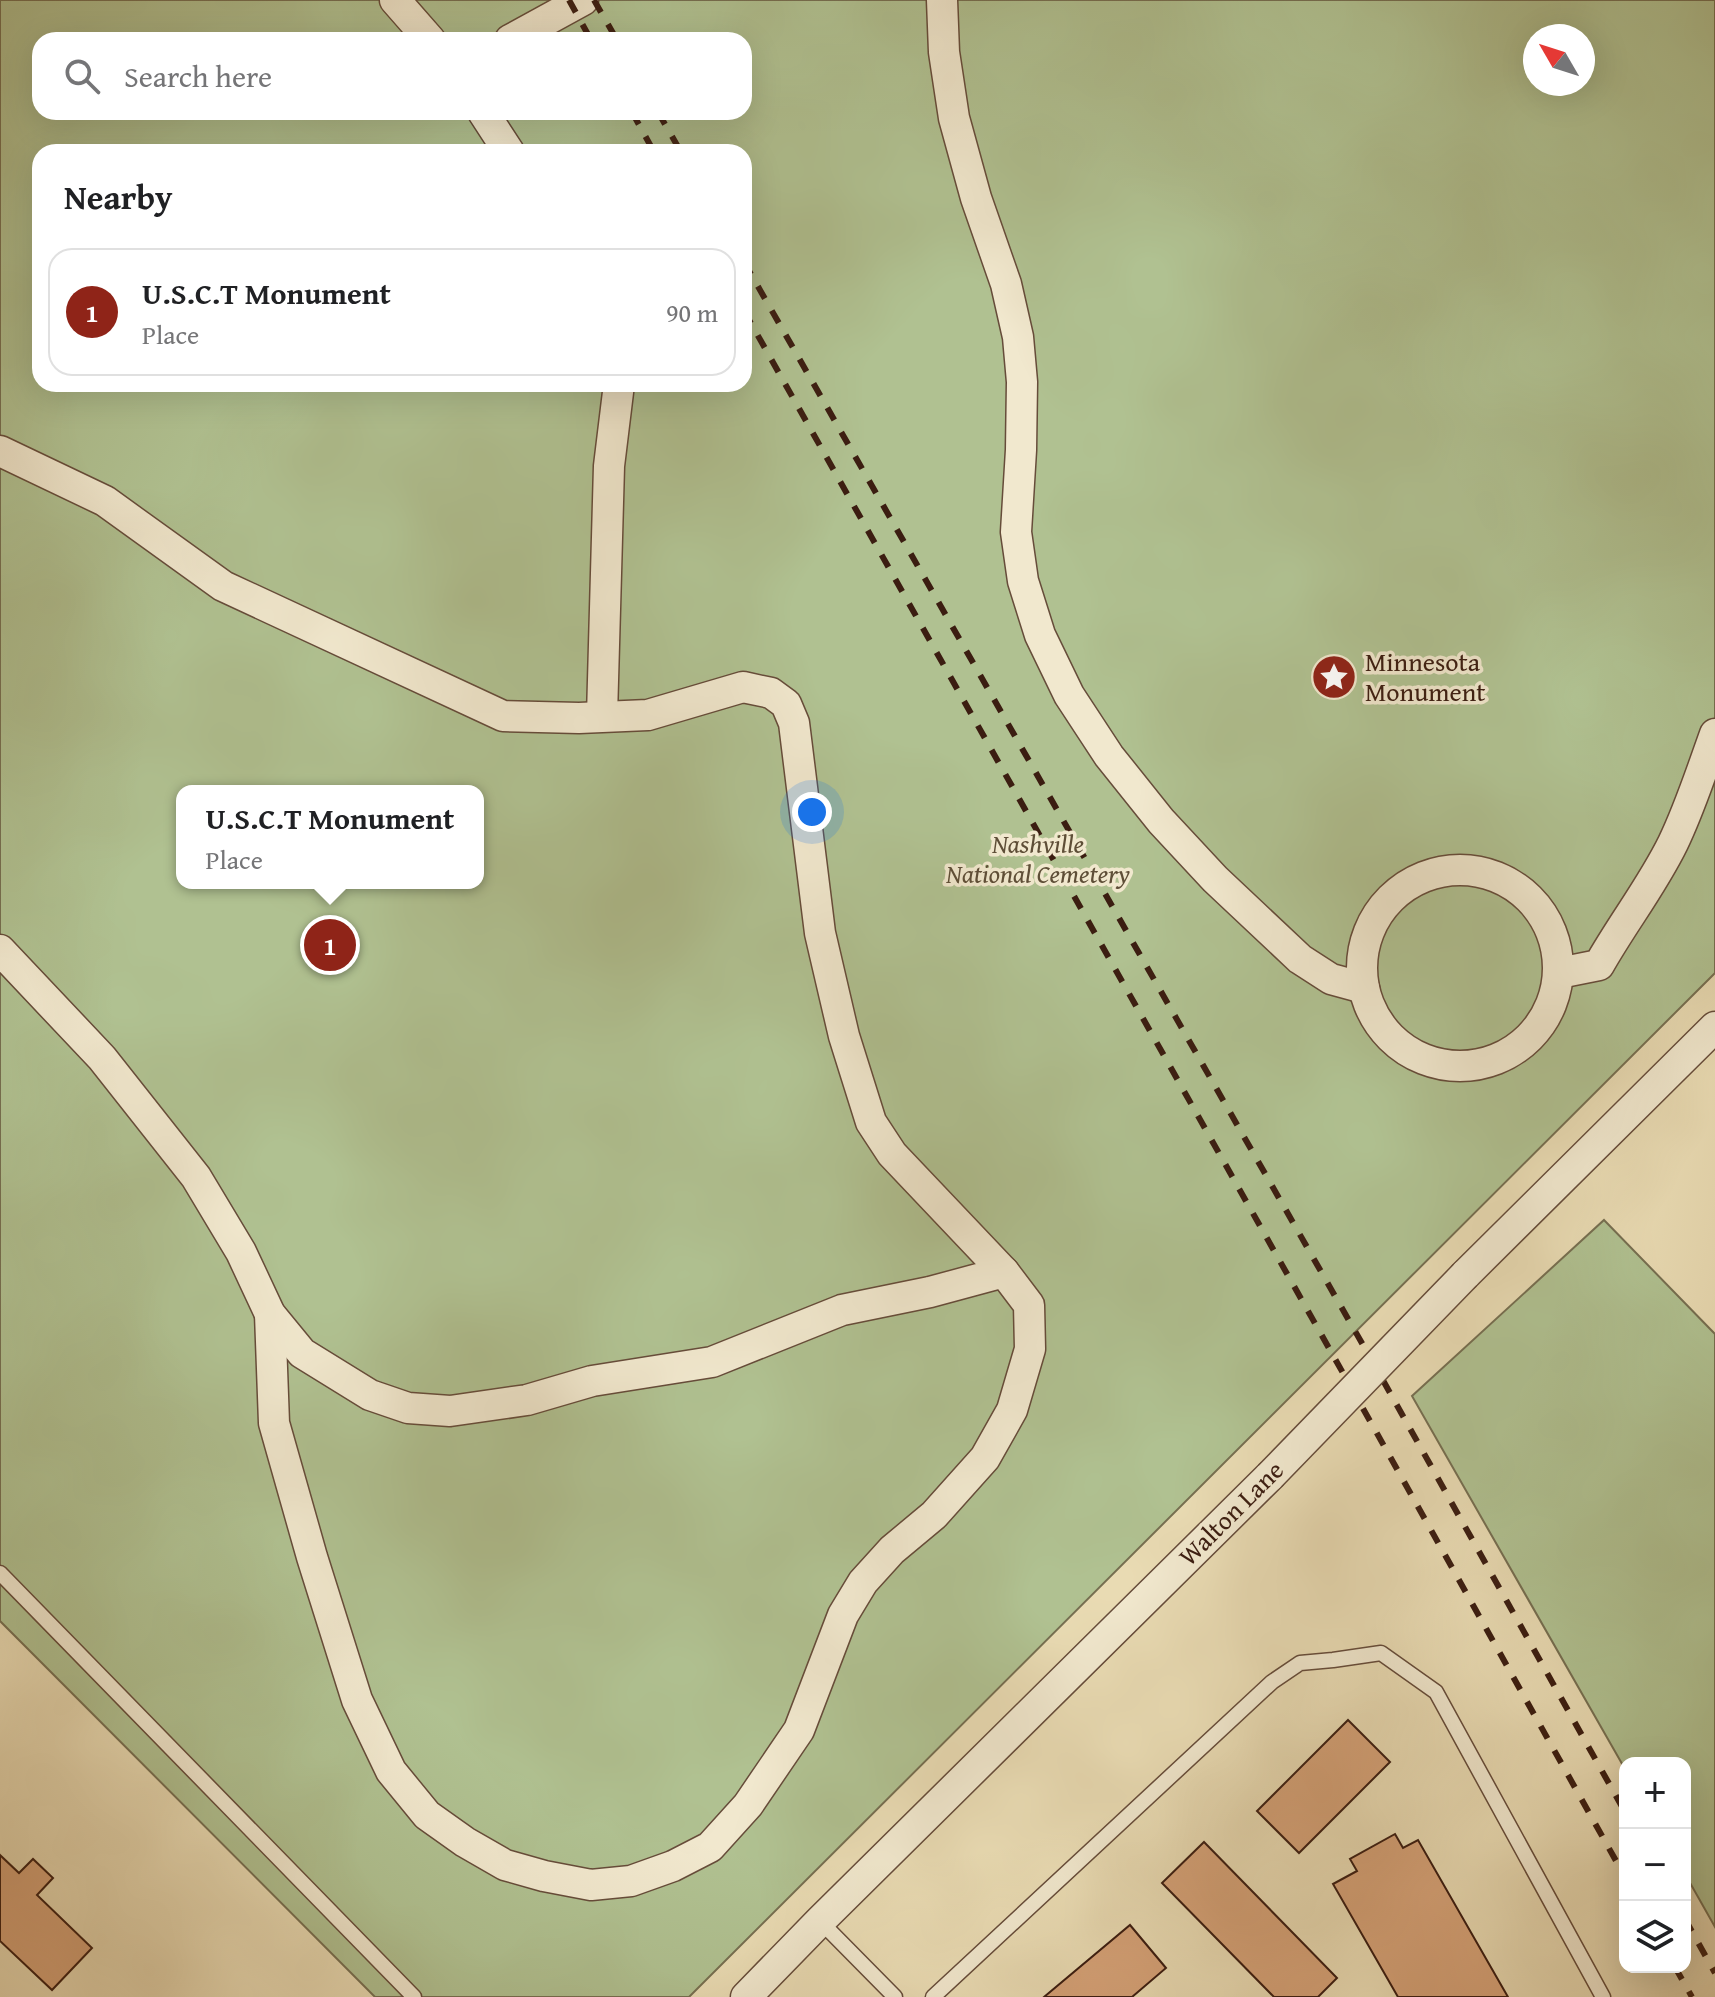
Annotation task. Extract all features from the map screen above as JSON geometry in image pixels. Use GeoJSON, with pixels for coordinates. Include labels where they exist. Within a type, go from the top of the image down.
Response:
{"type":"FeatureCollection","features":[{"type":"Feature","properties":{"kind":"street"},"geometry":{"type":"LineString","coordinates":[[395,0],[423,32]]}},
{"type":"Feature","properties":{"kind":"street"},"geometry":{"type":"LineString","coordinates":[[525,32],[583,0]]}},
{"type":"Feature","properties":{"kind":"street"},"geometry":{"type":"LineString","coordinates":[[942,0],[944,52],[954,118],[976,198],[1006,284],[1018,337],[1022,382],[1016,532],[1023,581],[1040,635],[1069,695],[1109,756],[1161,821],[1215,879],[1300,959],[1331,979],[1364,988]]}},
{"type":"Feature","properties":{"kind":"street"},"geometry":{"type":"LineString","coordinates":[[488,120],[504,144]]}},
{"type":"Feature","properties":{"kind":"street"},"geometry":{"type":"LineString","coordinates":[[602,716],[609,466],[618,392]]}},
{"type":"Feature","properties":{"kind":"street"},"geometry":{"type":"LineString","coordinates":[[0,451],[105,501],[223,586],[503,716],[648,715],[743,687],[771,693],[786,704],[794,723],[820,933],[844,1036],[871,1122],[892,1154],[1004,1272],[1029,1305],[1030,1349],[1012,1410],[985,1458],[934,1515],[892,1550],[863,1582],[843,1615],[799,1730],[748,1805],[710,1847],[673,1866],[631,1881],[591,1885],[505,1865],[427,1815],[391,1771],[357,1700],[274,1423],[270,1314]]}},
{"type":"Feature","properties":{"kind":"street"},"geometry":{"type":"LineString","coordinates":[[1559,973],[1599,965],[1673,843],[1715,734]]}},
{"type":"Feature","properties":{"kind":"street"},"geometry":{"type":"LineString","coordinates":[[1463,869],[1483,872],[1518,888],[1533,901],[1544,917],[1558,953],[1559,973],[1554,996],[1545,1018],[1531,1037],[1491,1061],[1468,1066],[1444,1065],[1421,1058],[1401,1047],[1384,1030],[1372,1011],[1364,988],[1363,949],[1379,913],[1407,885],[1443,871],[1463,869]]}},
{"type":"Feature","properties":{"kind":"street"},"geometry":{"type":"LineString","coordinates":[[0,950],[102,1058],[196,1177],[241,1252],[270,1314],[302,1353],[370,1395],[408,1408],[450,1411],[527,1400],[592,1381],[712,1362],[842,1310],[930,1292],[1004,1272]]}},
{"type":"Feature","properties":{"kind":"street","name":"Walton Lane"},"geometry":{"type":"LineString","coordinates":[[746,1997],[1270,1476],[1465,1275],[1715,1027]]}},
{"type":"Feature","properties":{"kind":"lane"},"geometry":{"type":"LineString","coordinates":[[0,1573],[414,1997]]}},
{"type":"Feature","properties":{"kind":"lane"},"geometry":{"type":"LineString","coordinates":[[933,1997],[1272,1682],[1300,1663],[1381,1653],[1436,1692],[1603,1997]]}},
{"type":"Feature","properties":{"kind":"lane"},"geometry":{"type":"LineString","coordinates":[[820,1921],[895,1997]]}},
{"type":"Feature","properties":{"kind":"green space","name":"Nashville National Cemetery"},"geometry":{"type":"Polygon","coordinates":[[[0,0],[1715,0],[1715,973],[689,1997],[375,1997],[0,1621],[0,0]]]}},
{"type":"Feature","properties":{"kind":"green space"},"geometry":{"type":"Polygon","coordinates":[[[1604,1220],[1715,1334],[1715,1927],[1691,1885],[1691,1757],[1619,1758],[1412,1396],[1604,1220]]]}},
{"type":"Feature","properties":{"kind":"building"},"geometry":{"type":"Polygon","coordinates":[[[1348,1720],[1390,1762],[1299,1853],[1257,1811],[1348,1720]]]}},
{"type":"Feature","properties":{"kind":"building"},"geometry":{"type":"Polygon","coordinates":[[[1395,1834],[1403,1848],[1418,1840],[1508,1997],[1398,1997],[1333,1884],[1357,1871],[1350,1859],[1395,1834]]]}},
{"type":"Feature","properties":{"kind":"building"},"geometry":{"type":"Polygon","coordinates":[[[1204,1842],[1337,1978],[1318,1997],[1274,1997],[1162,1883],[1204,1842]]]}},
{"type":"Feature","properties":{"kind":"building"},"geometry":{"type":"Polygon","coordinates":[[[0,1855],[19,1873],[33,1859],[53,1878],[37,1895],[92,1948],[52,1990],[0,1941],[0,1855]]]}},
{"type":"Feature","properties":{"kind":"building"},"geometry":{"type":"Polygon","coordinates":[[[1130,1925],[1166,1968],[1132,1997],[1044,1997],[1130,1925]]]}},
{"type":"Feature","properties":{"kind":"railway"},"geometry":{"type":"LineString","coordinates":[[569,0],[587,32]]}},
{"type":"Feature","properties":{"kind":"railway"},"geometry":{"type":"LineString","coordinates":[[594,0],[612,32]]}},
{"type":"Feature","properties":{"kind":"railway"},"geometry":{"type":"LineString","coordinates":[[636,120],[650,144]]}},
{"type":"Feature","properties":{"kind":"railway"},"geometry":{"type":"LineString","coordinates":[[663,120],[676,144]]}},
{"type":"Feature","properties":{"kind":"railway"},"geometry":{"type":"LineString","coordinates":[[752,276],[1371,1359],[1619,1801]]}},
{"type":"Feature","properties":{"kind":"railway"},"geometry":{"type":"LineString","coordinates":[[752,325],[1619,1866]]}},
{"type":"Feature","properties":{"kind":"railway"},"geometry":{"type":"LineString","coordinates":[[1691,1930],[1715,1973]]}},
{"type":"Feature","properties":{"kind":"railway"},"geometry":{"type":"LineString","coordinates":[[1678,1973],[1692,1997]]}},
{"type":"Feature","properties":{"kind":"place","name":"Minnesota Monument"},"geometry":{"type":"Point","coordinates":[1334,677]}},
{"type":"Feature","properties":{"kind":"place","name":"U.S.C.T Monument"},"geometry":{"type":"Point","coordinates":[330,945]}}]}
